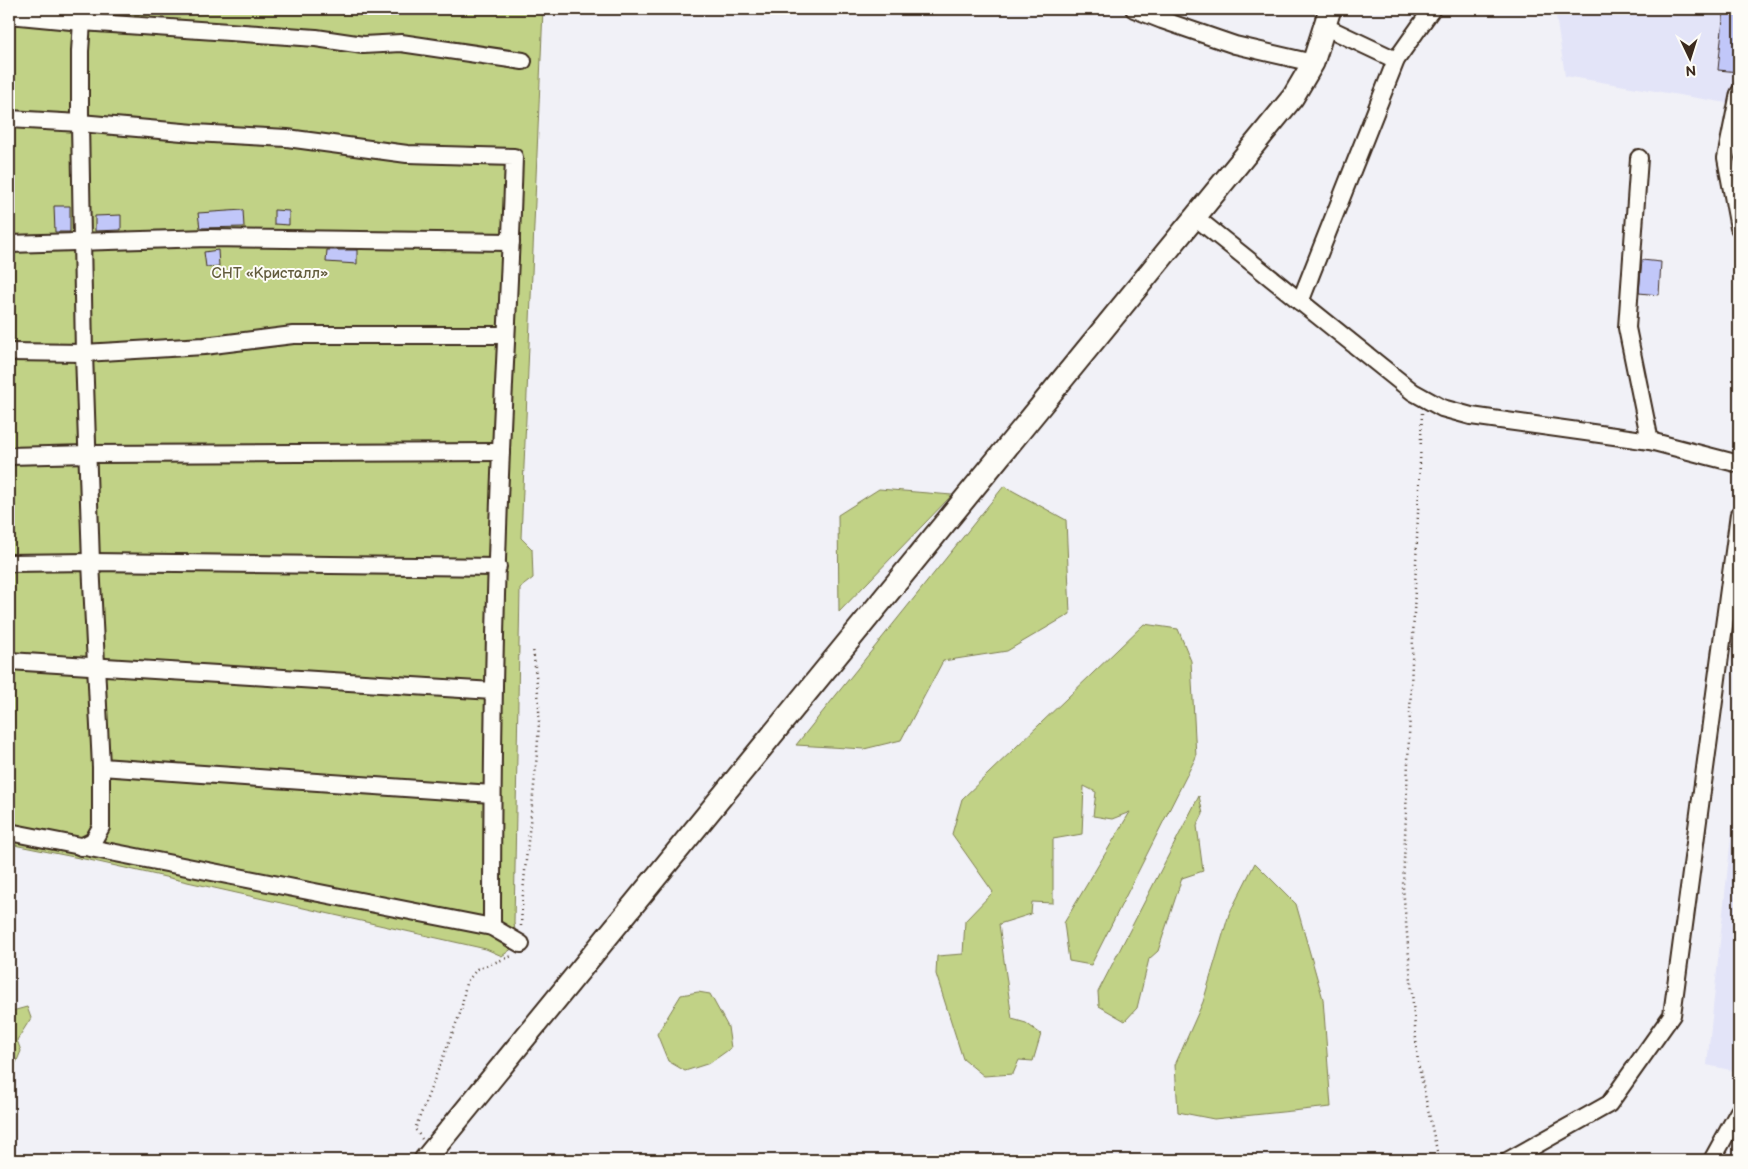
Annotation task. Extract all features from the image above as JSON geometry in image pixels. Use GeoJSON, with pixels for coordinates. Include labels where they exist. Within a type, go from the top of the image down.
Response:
{"type":"FeatureCollection","features":[{"type":"Feature","properties":{"kind":"main road"},"geometry":{"type":"LineString","coordinates":[[425,1160],[1293,96],[1313,63],[1328,18]]}},
{"type":"Feature","properties":{"kind":"street"},"geometry":{"type":"LineString","coordinates":[[1134,9],[1235,44],[1313,63]]}},
{"type":"Feature","properties":{"kind":"street"},"geometry":{"type":"LineString","coordinates":[[1300,302],[1396,60],[1432,9]]}},
{"type":"Feature","properties":{"kind":"street"},"geometry":{"type":"LineString","coordinates":[[9,15],[82,22],[316,38],[363,45],[401,43],[523,61]]}},
{"type":"Feature","properties":{"kind":"street"},"geometry":{"type":"LineString","coordinates":[[1328,18],[1396,60]]}},
{"type":"Feature","properties":{"kind":"street"},"geometry":{"type":"LineString","coordinates":[[81,847],[93,841],[101,827],[101,767],[90,562],[84,352],[80,123],[82,22]]}},
{"type":"Feature","properties":{"kind":"street"},"geometry":{"type":"LineString","coordinates":[[1739,93],[1726,158],[1739,228]]}},
{"type":"Feature","properties":{"kind":"street"},"geometry":{"type":"LineString","coordinates":[[9,118],[194,133],[287,138],[407,154],[514,157],[500,452],[493,691],[492,927]]}},
{"type":"Feature","properties":{"kind":"street"},"geometry":{"type":"LineString","coordinates":[[1638,158],[1627,328],[1650,441]]}},
{"type":"Feature","properties":{"kind":"street"},"geometry":{"type":"LineString","coordinates":[[1195,217],[1413,392],[1442,408],[1471,416],[1650,441],[1739,464]]}},
{"type":"Feature","properties":{"kind":"street"},"geometry":{"type":"LineString","coordinates":[[9,244],[209,238],[511,242]]}},
{"type":"Feature","properties":{"kind":"street"},"geometry":{"type":"LineString","coordinates":[[9,352],[84,352],[204,346],[293,335],[506,335]]}},
{"type":"Feature","properties":{"kind":"street"},"geometry":{"type":"LineString","coordinates":[[9,456],[500,452]]}},
{"type":"Feature","properties":{"kind":"street"},"geometry":{"type":"LineString","coordinates":[[1509,1160],[1609,1104],[1672,1015],[1739,514]]}},
{"type":"Feature","properties":{"kind":"street"},"geometry":{"type":"LineString","coordinates":[[9,563],[90,562],[498,567]]}},
{"type":"Feature","properties":{"kind":"street"},"geometry":{"type":"LineString","coordinates":[[9,661],[493,691]]}},
{"type":"Feature","properties":{"kind":"street"},"geometry":{"type":"LineString","coordinates":[[101,767],[492,794]]}},
{"type":"Feature","properties":{"kind":"street"},"geometry":{"type":"LineString","coordinates":[[9,832],[492,927],[521,944]]}},
{"type":"Feature","properties":{"kind":"street"},"geometry":{"type":"LineString","coordinates":[[1712,1160],[1739,1111]]}},
{"type":"Feature","properties":{"kind":"path"},"geometry":{"type":"LineString","coordinates":[[1422,397],[1402,887],[1418,1063],[1439,1160]]}},
{"type":"Feature","properties":{"kind":"shaded area"},"geometry":{"type":"Polygon","coordinates":[[[1555,9],[1739,9],[1739,105],[1565,76],[1555,9]]]}},
{"type":"Feature","properties":{"kind":"shaded area"},"geometry":{"type":"Polygon","coordinates":[[[1739,761],[1739,1072],[1707,1065],[1739,761]]]}},
{"type":"Feature","properties":{"kind":"green space","name":"СНТ «Кристалл»"},"geometry":{"type":"Polygon","coordinates":[[[9,9],[543,9],[521,538],[532,549],[533,578],[520,588],[514,923],[517,945],[502,956],[486,949],[94,861],[9,844],[9,9]]]}},
{"type":"Feature","properties":{"kind":"green space"},"geometry":{"type":"Polygon","coordinates":[[[1004,486],[1066,520],[1070,614],[1007,651],[943,661],[901,740],[864,749],[796,745],[1004,486]]]}},
{"type":"Feature","properties":{"kind":"green space"},"geometry":{"type":"Polygon","coordinates":[[[879,489],[952,495],[839,612],[838,515],[879,489]]]}},
{"type":"Feature","properties":{"kind":"green space"},"geometry":{"type":"Polygon","coordinates":[[[1144,624],[1178,629],[1191,661],[1196,757],[1091,965],[1069,961],[1064,923],[1130,812],[1112,819],[1093,816],[1096,792],[1084,786],[1082,834],[1053,839],[1053,903],[1032,902],[1031,914],[999,924],[1012,1019],[1026,1023],[1041,1034],[1033,1061],[1019,1060],[1013,1074],[984,1076],[963,1059],[936,974],[937,956],[963,954],[965,921],[993,892],[952,834],[962,799],[1144,624]]]}},
{"type":"Feature","properties":{"kind":"green space"},"geometry":{"type":"Polygon","coordinates":[[[1199,796],[1203,814],[1197,826],[1203,871],[1182,878],[1158,951],[1149,959],[1137,1008],[1125,1021],[1099,1006],[1098,992],[1199,796]]]}},
{"type":"Feature","properties":{"kind":"green space"},"geometry":{"type":"Polygon","coordinates":[[[1255,863],[1296,904],[1323,999],[1331,1107],[1214,1119],[1178,1112],[1175,1065],[1203,1002],[1229,914],[1255,863]]]}},
{"type":"Feature","properties":{"kind":"green space"},"geometry":{"type":"Polygon","coordinates":[[[698,992],[710,994],[728,1027],[731,1048],[710,1063],[685,1071],[668,1061],[657,1034],[681,995],[698,992]]]}},
{"type":"Feature","properties":{"kind":"green space"},"geometry":{"type":"Polygon","coordinates":[[[27,1007],[31,1018],[17,1040],[21,1051],[16,1063],[9,1063],[9,1008],[12,1011],[27,1007]]]}},
{"type":"Feature","properties":{"kind":"building"},"geometry":{"type":"Polygon","coordinates":[[[1724,9],[1739,9],[1739,72],[1718,70],[1724,9]]]}},
{"type":"Feature","properties":{"kind":"building"},"geometry":{"type":"Polygon","coordinates":[[[54,206],[70,206],[70,232],[55,232],[54,206]]]}},
{"type":"Feature","properties":{"kind":"building"},"geometry":{"type":"Polygon","coordinates":[[[243,210],[244,227],[200,228],[198,213],[243,210]]]}},
{"type":"Feature","properties":{"kind":"building"},"geometry":{"type":"Polygon","coordinates":[[[274,210],[289,211],[289,225],[274,224],[274,210]]]}},
{"type":"Feature","properties":{"kind":"building"},"geometry":{"type":"Polygon","coordinates":[[[121,215],[121,230],[95,231],[95,216],[121,215]]]}},
{"type":"Feature","properties":{"kind":"building"},"geometry":{"type":"Polygon","coordinates":[[[218,250],[219,266],[206,267],[204,252],[218,250]]]}},
{"type":"Feature","properties":{"kind":"building"},"geometry":{"type":"Polygon","coordinates":[[[327,250],[357,250],[357,264],[326,262],[327,250]]]}},
{"type":"Feature","properties":{"kind":"building"},"geometry":{"type":"Polygon","coordinates":[[[1642,260],[1661,262],[1659,295],[1639,293],[1642,260]]]}}]}
